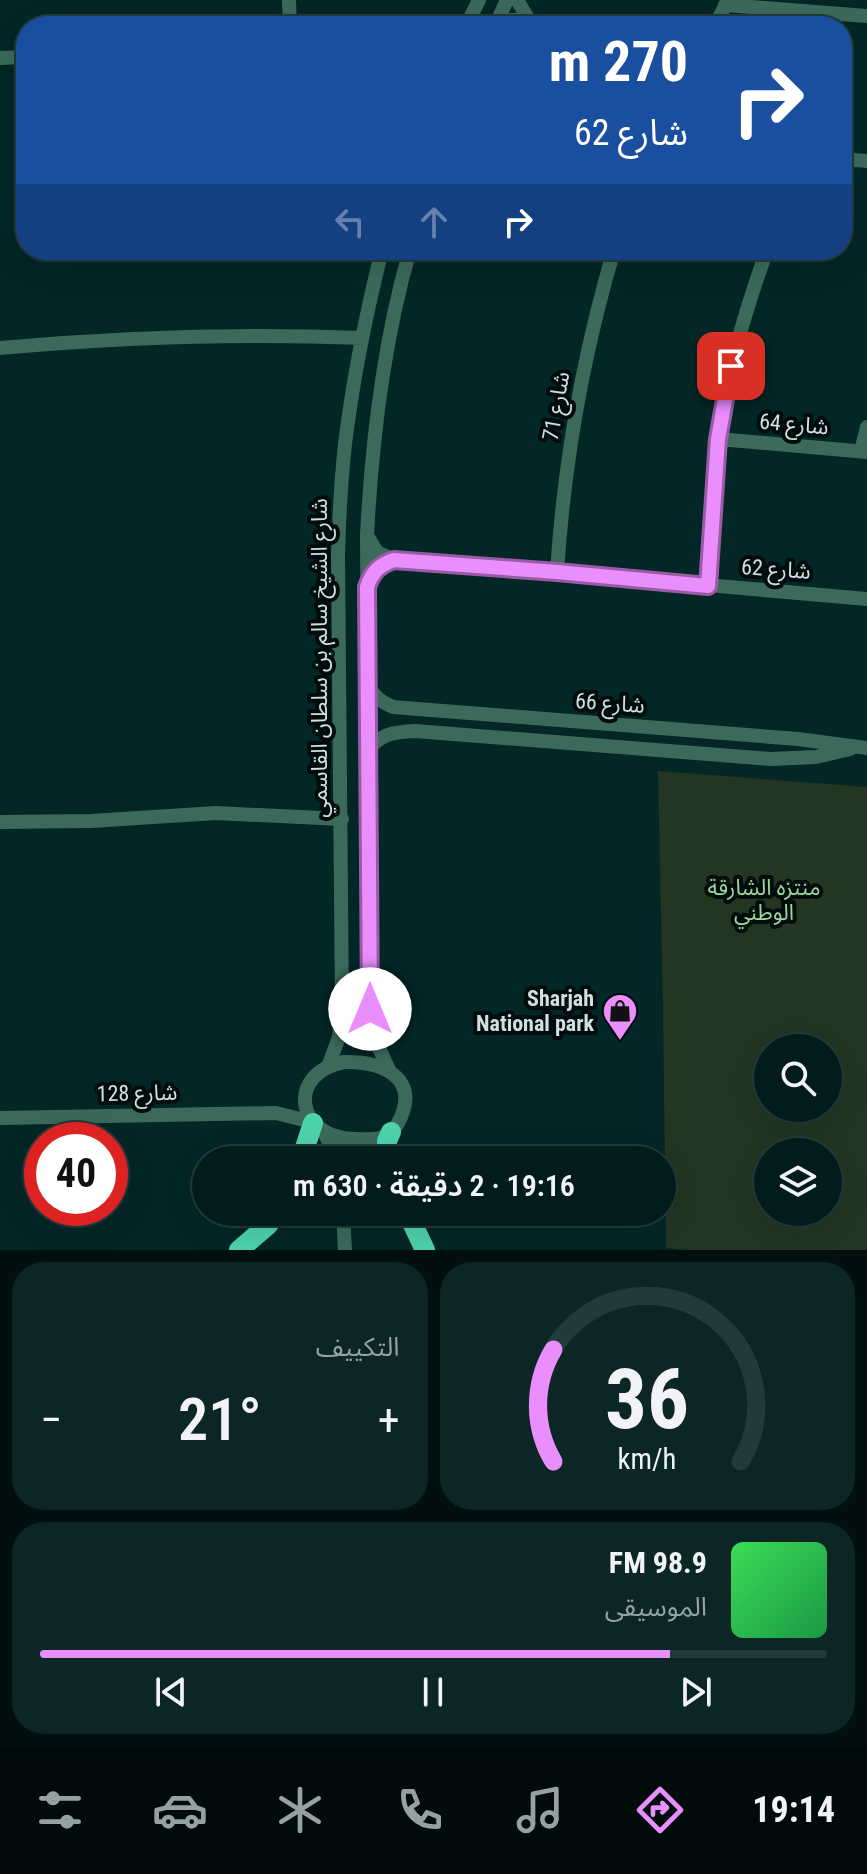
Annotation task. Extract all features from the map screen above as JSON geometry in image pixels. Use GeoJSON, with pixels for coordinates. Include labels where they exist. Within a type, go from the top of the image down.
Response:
{"type":"FeatureCollection","features":[{"type":"Feature","properties":{"kind":"highway"},"geometry":{"type":"LineString","coordinates":[[308,1146],[317,1126]]}},
{"type":"Feature","properties":{"kind":"highway"},"geometry":{"type":"LineString","coordinates":[[381,1136],[387,1141],[387,1146]]}},
{"type":"Feature","properties":{"kind":"highway"},"geometry":{"type":"LineString","coordinates":[[239,1250],[265,1226]]}},
{"type":"Feature","properties":{"kind":"highway"},"geometry":{"type":"LineString","coordinates":[[414,1226],[425,1250]]}},
{"type":"Feature","properties":{"kind":"street"},"geometry":{"type":"LineString","coordinates":[[517,0],[530,16]]}},
{"type":"Feature","properties":{"kind":"street"},"geometry":{"type":"LineString","coordinates":[[727,3],[867,16]]}},
{"type":"Feature","properties":{"kind":"street","name":"شارع الشيخ سالم بن سلطان القاسمي"},"geometry":{"type":"LineString","coordinates":[[328,1067],[339,1037],[342,1008],[338,555],[345,447],[362,338],[380,260]]}},
{"type":"Feature","properties":{"kind":"street"},"geometry":{"type":"LineString","coordinates":[[361,1146],[400,1121],[406,1102],[401,1082],[389,1070],[374,1037],[370,1009],[367,535],[370,474],[379,400],[408,260]]}},
{"type":"Feature","properties":{"kind":"street","name":"شارع 71"},"geometry":{"type":"LineString","coordinates":[[557,572],[560,522],[579,392],[611,260]]}},
{"type":"Feature","properties":{"kind":"street"},"geometry":{"type":"LineString","coordinates":[[708,586],[718,439],[731,366],[763,260]]}},
{"type":"Feature","properties":{"kind":"street"},"geometry":{"type":"LineString","coordinates":[[0,348],[173,336],[362,338]]}},
{"type":"Feature","properties":{"kind":"street"},"geometry":{"type":"LineString","coordinates":[[864,452],[867,427]]}},
{"type":"Feature","properties":{"kind":"street","name":"شارع 64"},"geometry":{"type":"LineString","coordinates":[[718,439],[864,452]]}},
{"type":"Feature","properties":{"kind":"street"},"geometry":{"type":"LineString","coordinates":[[367,535],[377,552],[394,560]]}},
{"type":"Feature","properties":{"kind":"street"},"geometry":{"type":"LineString","coordinates":[[367,587],[376,569],[394,560]]}},
{"type":"Feature","properties":{"kind":"street","name":"شارع 62"},"geometry":{"type":"LineString","coordinates":[[394,560],[867,599]]}},
{"type":"Feature","properties":{"kind":"street","name":"شارع 66"},"geometry":{"type":"LineString","coordinates":[[368,686],[382,702],[393,707],[798,739],[862,747]]}},
{"type":"Feature","properties":{"kind":"street"},"geometry":{"type":"LineString","coordinates":[[415,731],[408,721],[413,713],[438,712]]}},
{"type":"Feature","properties":{"kind":"street","name":"شارع 66"},"geometry":{"type":"LineString","coordinates":[[369,749],[388,733],[415,731],[771,759],[816,757],[862,747]]}},
{"type":"Feature","properties":{"kind":"street"},"geometry":{"type":"LineString","coordinates":[[798,739],[811,749],[810,755],[800,759]]}},
{"type":"Feature","properties":{"kind":"street"},"geometry":{"type":"LineString","coordinates":[[0,822],[91,821],[216,813],[342,819]]}},
{"type":"Feature","properties":{"kind":"street"},"geometry":{"type":"LineString","coordinates":[[329,1146],[306,1108],[306,1095],[315,1076],[328,1067],[353,1062],[389,1070]]}},
{"type":"Feature","properties":{"kind":"street","name":"شارع 128"},"geometry":{"type":"LineString","coordinates":[[276,1113],[306,1095]]}},
{"type":"Feature","properties":{"kind":"street","name":"شارع 128"},"geometry":{"type":"LineString","coordinates":[[0,1118],[276,1113],[317,1126]]}},
{"type":"Feature","properties":{"kind":"street"},"geometry":{"type":"LineString","coordinates":[[317,1126],[345,1139],[381,1136]]}},
{"type":"Feature","properties":{"kind":"street"},"geometry":{"type":"LineString","coordinates":[[345,1226],[348,1250]]}},
{"type":"Feature","properties":{"kind":"street"},"geometry":{"type":"LineString","coordinates":[[348,1250],[349,1226]]}},
{"type":"Feature","properties":{"kind":"green space","name":"منتزه الشارقة الوطني"},"geometry":{"type":"Polygon","coordinates":[[[658,771],[867,787],[867,1250],[666,1248],[666,1226],[676,1226],[676,1146],[665,1146],[658,771]]]}},
{"type":"Feature","properties":{"kind":"place","name":"Sharjah National park"},"geometry":{"type":"Point","coordinates":[620,1042]}},
{"type":"Feature","properties":{"kind":"route"},"geometry":{"type":"LineString","coordinates":[[370,1009],[367,587],[370,578],[376,569],[394,560],[708,586],[718,439],[731,366]]}}]}
